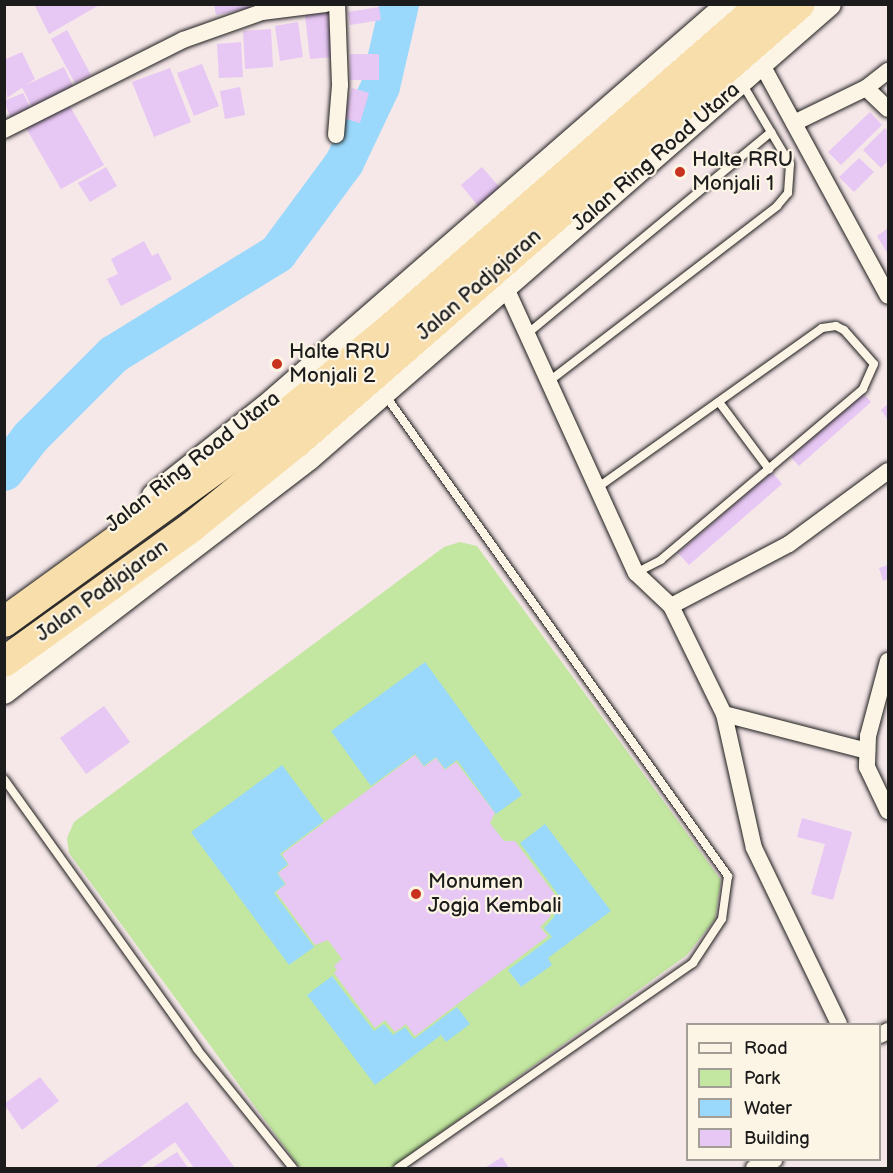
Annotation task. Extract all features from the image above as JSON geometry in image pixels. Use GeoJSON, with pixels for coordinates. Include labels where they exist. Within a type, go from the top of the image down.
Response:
{"type":"FeatureCollection","features":[{"type":"Feature","properties":{"kind":"highway","name":"Jalan Padjajaran"},"geometry":{"type":"LineString","coordinates":[[4,622],[250,444],[386,317],[762,4]]}},
{"type":"Feature","properties":{"kind":"highway","name":"Jalan Padjajaran"},"geometry":{"type":"LineString","coordinates":[[4,662],[193,526],[378,385],[800,4]]}},
{"type":"Feature","properties":{"kind":"street"},"geometry":{"type":"LineString","coordinates":[[4,130],[93,89],[183,40],[262,12],[325,4]]}},
{"type":"Feature","properties":{"kind":"street"},"geometry":{"type":"LineString","coordinates":[[336,135],[340,85],[337,4]]}},
{"type":"Feature","properties":{"kind":"street","name":"Jalan Ring Road Utara"},"geometry":{"type":"LineString","coordinates":[[4,605],[171,483],[386,317],[729,4]]}},
{"type":"Feature","properties":{"kind":"street","name":"Jalan Ring Road Utara"},"geometry":{"type":"LineString","coordinates":[[4,692],[309,458],[378,385],[506,288],[830,4]]}},
{"type":"Feature","properties":{"kind":"street"},"geometry":{"type":"LineString","coordinates":[[762,63],[888,296]]}},
{"type":"Feature","properties":{"kind":"street"},"geometry":{"type":"LineString","coordinates":[[794,123],[866,88],[888,72]]}},
{"type":"Feature","properties":{"kind":"street"},"geometry":{"type":"LineString","coordinates":[[866,88],[888,109]]}},
{"type":"Feature","properties":{"kind":"street"},"geometry":{"type":"LineString","coordinates":[[506,288],[636,573],[671,606],[724,714],[754,848],[839,1023]]}},
{"type":"Feature","properties":{"kind":"street"},"geometry":{"type":"LineString","coordinates":[[671,606],[789,544],[888,471]]}},
{"type":"Feature","properties":{"kind":"street"},"geometry":{"type":"LineString","coordinates":[[888,661],[867,751],[867,766],[888,811]]}},
{"type":"Feature","properties":{"kind":"street"},"geometry":{"type":"LineString","coordinates":[[724,714],[867,751]]}},
{"type":"Feature","properties":{"kind":"street"},"geometry":{"type":"LineString","coordinates":[[754,1168],[772,1161]]}},
{"type":"Feature","properties":{"kind":"lane"},"geometry":{"type":"LineString","coordinates":[[548,382],[777,206],[788,193],[790,164],[741,82]]}},
{"type":"Feature","properties":{"kind":"lane"},"geometry":{"type":"LineString","coordinates":[[527,334],[771,132]]}},
{"type":"Feature","properties":{"kind":"lane"},"geometry":{"type":"LineString","coordinates":[[597,488],[822,328],[836,326],[865,350],[874,364],[862,389],[661,560],[636,573]]}},
{"type":"Feature","properties":{"kind":"lane"},"geometry":{"type":"LineString","coordinates":[[378,385],[728,876],[722,919],[693,963],[398,1168]]}},
{"type":"Feature","properties":{"kind":"lane"},"geometry":{"type":"LineString","coordinates":[[719,402],[769,469]]}},
{"type":"Feature","properties":{"kind":"lane"},"geometry":{"type":"LineString","coordinates":[[4,779],[197,1049],[293,1168]]}},
{"type":"Feature","properties":{"kind":"green space"},"geometry":{"type":"Polygon","coordinates":[[[460,542],[477,546],[721,880],[715,919],[687,955],[391,1168],[300,1168],[69,853],[67,838],[74,822],[444,547],[460,542]]]}},
{"type":"Feature","properties":{"kind":"water"},"geometry":{"type":"Polygon","coordinates":[[[425,662],[522,795],[496,814],[457,760],[445,769],[436,757],[424,766],[415,754],[371,786],[331,731],[425,662]]]}},
{"type":"Feature","properties":{"kind":"water"},"geometry":{"type":"Polygon","coordinates":[[[282,765],[324,821],[280,854],[288,864],[277,873],[285,884],[274,893],[314,947],[289,965],[191,832],[282,765]]]}},
{"type":"Feature","properties":{"kind":"water"},"geometry":{"type":"Polygon","coordinates":[[[545,824],[611,911],[548,958],[552,965],[521,987],[508,970],[552,937],[544,928],[555,916],[547,907],[560,897],[520,843],[545,824]]]}},
{"type":"Feature","properties":{"kind":"water"},"geometry":{"type":"Polygon","coordinates":[[[332,976],[374,1031],[384,1024],[393,1035],[405,1027],[414,1039],[457,1007],[470,1024],[446,1042],[441,1035],[375,1085],[307,995],[332,976]]]}},
{"type":"Feature","properties":{"kind":"building"},"geometry":{"type":"Polygon","coordinates":[[[34,4],[101,4],[49,34],[34,4]]]}},
{"type":"Feature","properties":{"kind":"building"},"geometry":{"type":"Polygon","coordinates":[[[214,4],[249,4],[250,8],[216,15],[214,4]]]}},
{"type":"Feature","properties":{"kind":"building"},"geometry":{"type":"Polygon","coordinates":[[[379,7],[381,20],[350,25],[348,12],[379,7]]]}},
{"type":"Feature","properties":{"kind":"building"},"geometry":{"type":"Polygon","coordinates":[[[328,12],[333,57],[310,59],[305,15],[328,12]]]}},
{"type":"Feature","properties":{"kind":"building"},"geometry":{"type":"Polygon","coordinates":[[[298,22],[303,57],[280,61],[275,26],[298,22]]]}},
{"type":"Feature","properties":{"kind":"building"},"geometry":{"type":"Polygon","coordinates":[[[271,29],[273,67],[245,69],[243,31],[271,29]]]}},
{"type":"Feature","properties":{"kind":"building"},"geometry":{"type":"Polygon","coordinates":[[[67,30],[91,75],[75,83],[51,39],[67,30]]]}},
{"type":"Feature","properties":{"kind":"building"},"geometry":{"type":"Polygon","coordinates":[[[241,42],[243,77],[219,78],[217,44],[241,42]]]}},
{"type":"Feature","properties":{"kind":"building"},"geometry":{"type":"Polygon","coordinates":[[[22,52],[35,79],[7,98],[4,60],[22,52]]]}},
{"type":"Feature","properties":{"kind":"building"},"geometry":{"type":"Polygon","coordinates":[[[350,54],[379,54],[379,80],[350,80],[350,54]]]}},
{"type":"Feature","properties":{"kind":"building"},"geometry":{"type":"Polygon","coordinates":[[[202,64],[219,106],[194,116],[177,73],[202,64]]]}},
{"type":"Feature","properties":{"kind":"building"},"geometry":{"type":"Polygon","coordinates":[[[64,67],[77,94],[35,114],[22,87],[64,67]]]}},
{"type":"Feature","properties":{"kind":"building"},"geometry":{"type":"Polygon","coordinates":[[[170,68],[191,122],[154,137],[132,82],[170,68]]]}},
{"type":"Feature","properties":{"kind":"building"},"geometry":{"type":"Polygon","coordinates":[[[240,87],[245,115],[225,119],[220,91],[240,87]]]}},
{"type":"Feature","properties":{"kind":"building"},"geometry":{"type":"Polygon","coordinates":[[[352,88],[369,93],[360,123],[343,118],[352,88]]]}},
{"type":"Feature","properties":{"kind":"building"},"geometry":{"type":"Polygon","coordinates":[[[23,93],[33,113],[12,122],[4,101],[23,93]]]}},
{"type":"Feature","properties":{"kind":"building"},"geometry":{"type":"Polygon","coordinates":[[[68,103],[104,165],[61,189],[26,128],[68,103]]]}},
{"type":"Feature","properties":{"kind":"building"},"geometry":{"type":"Polygon","coordinates":[[[870,112],[882,125],[841,165],[828,152],[870,112]]]}},
{"type":"Feature","properties":{"kind":"building"},"geometry":{"type":"Polygon","coordinates":[[[885,128],[888,132],[888,161],[881,168],[863,150],[885,128]]]}},
{"type":"Feature","properties":{"kind":"building"},"geometry":{"type":"Polygon","coordinates":[[[859,158],[874,172],[854,192],[839,177],[859,158]]]}},
{"type":"Feature","properties":{"kind":"building"},"geometry":{"type":"Polygon","coordinates":[[[106,167],[117,186],[90,202],[78,183],[106,167]]]}},
{"type":"Feature","properties":{"kind":"building"},"geometry":{"type":"Polygon","coordinates":[[[482,167],[501,189],[479,207],[461,185],[482,167]]]}},
{"type":"Feature","properties":{"kind":"building"},"geometry":{"type":"Polygon","coordinates":[[[888,228],[888,254],[877,236],[888,228]]]}},
{"type":"Feature","properties":{"kind":"building"},"geometry":{"type":"Polygon","coordinates":[[[144,241],[152,256],[158,253],[172,279],[121,306],[107,279],[118,274],[111,259],[144,241]]]}},
{"type":"Feature","properties":{"kind":"building"},"geometry":{"type":"Polygon","coordinates":[[[863,393],[871,402],[799,466],[791,457],[863,393]]]}},
{"type":"Feature","properties":{"kind":"building"},"geometry":{"type":"Polygon","coordinates":[[[888,404],[888,420],[881,410],[888,404]]]}},
{"type":"Feature","properties":{"kind":"building"},"geometry":{"type":"Polygon","coordinates":[[[772,472],[782,484],[689,565],[678,553],[772,472]]]}},
{"type":"Feature","properties":{"kind":"building"},"geometry":{"type":"Polygon","coordinates":[[[888,565],[888,579],[883,581],[879,568],[888,565]]]}},
{"type":"Feature","properties":{"kind":"building"},"geometry":{"type":"Polygon","coordinates":[[[104,706],[130,742],[86,774],[60,738],[104,706]]]}},
{"type":"Feature","properties":{"kind":"building","name":"Monumen Jogja Kembali"},"geometry":{"type":"Polygon","coordinates":[[[415,755],[424,767],[436,758],[445,770],[456,762],[495,813],[490,823],[504,841],[515,841],[556,896],[543,906],[551,916],[540,927],[548,936],[415,1036],[406,1024],[395,1032],[385,1020],[375,1028],[334,973],[337,970],[334,966],[342,959],[328,940],[315,945],[276,892],[286,884],[278,873],[289,865],[282,854],[415,755]]]}},
{"type":"Feature","properties":{"kind":"building"},"geometry":{"type":"Polygon","coordinates":[[[802,818],[852,832],[833,900],[811,894],[825,844],[797,837],[802,818]]]}},
{"type":"Feature","properties":{"kind":"building"},"geometry":{"type":"Polygon","coordinates":[[[40,1077],[59,1101],[22,1130],[4,1104],[40,1077]]]}},
{"type":"Feature","properties":{"kind":"building"},"geometry":{"type":"Polygon","coordinates":[[[187,1102],[235,1168],[194,1168],[175,1142],[139,1168],[94,1168],[187,1102]]]}},
{"type":"Feature","properties":{"kind":"building"},"geometry":{"type":"Polygon","coordinates":[[[177,1152],[188,1168],[152,1168],[177,1152]]]}},
{"type":"Feature","properties":{"kind":"building"},"geometry":{"type":"Polygon","coordinates":[[[502,1157],[509,1168],[485,1168],[502,1157]]]}},
{"type":"Feature","properties":{"kind":"waterway"},"geometry":{"type":"LineString","coordinates":[[4,471],[30,437],[113,354],[277,253],[344,162],[380,86],[399,4]]}},
{"type":"Feature","properties":{"kind":"place","name":"Halte RRU Monjali 1"},"geometry":{"type":"Point","coordinates":[680,172]}},
{"type":"Feature","properties":{"kind":"place","name":"Halte RRU Monjali 2"},"geometry":{"type":"Point","coordinates":[277,364]}},
{"type":"Feature","properties":{"kind":"place","name":"Monumen Jogja Kembali"},"geometry":{"type":"Point","coordinates":[416,894]}}]}
